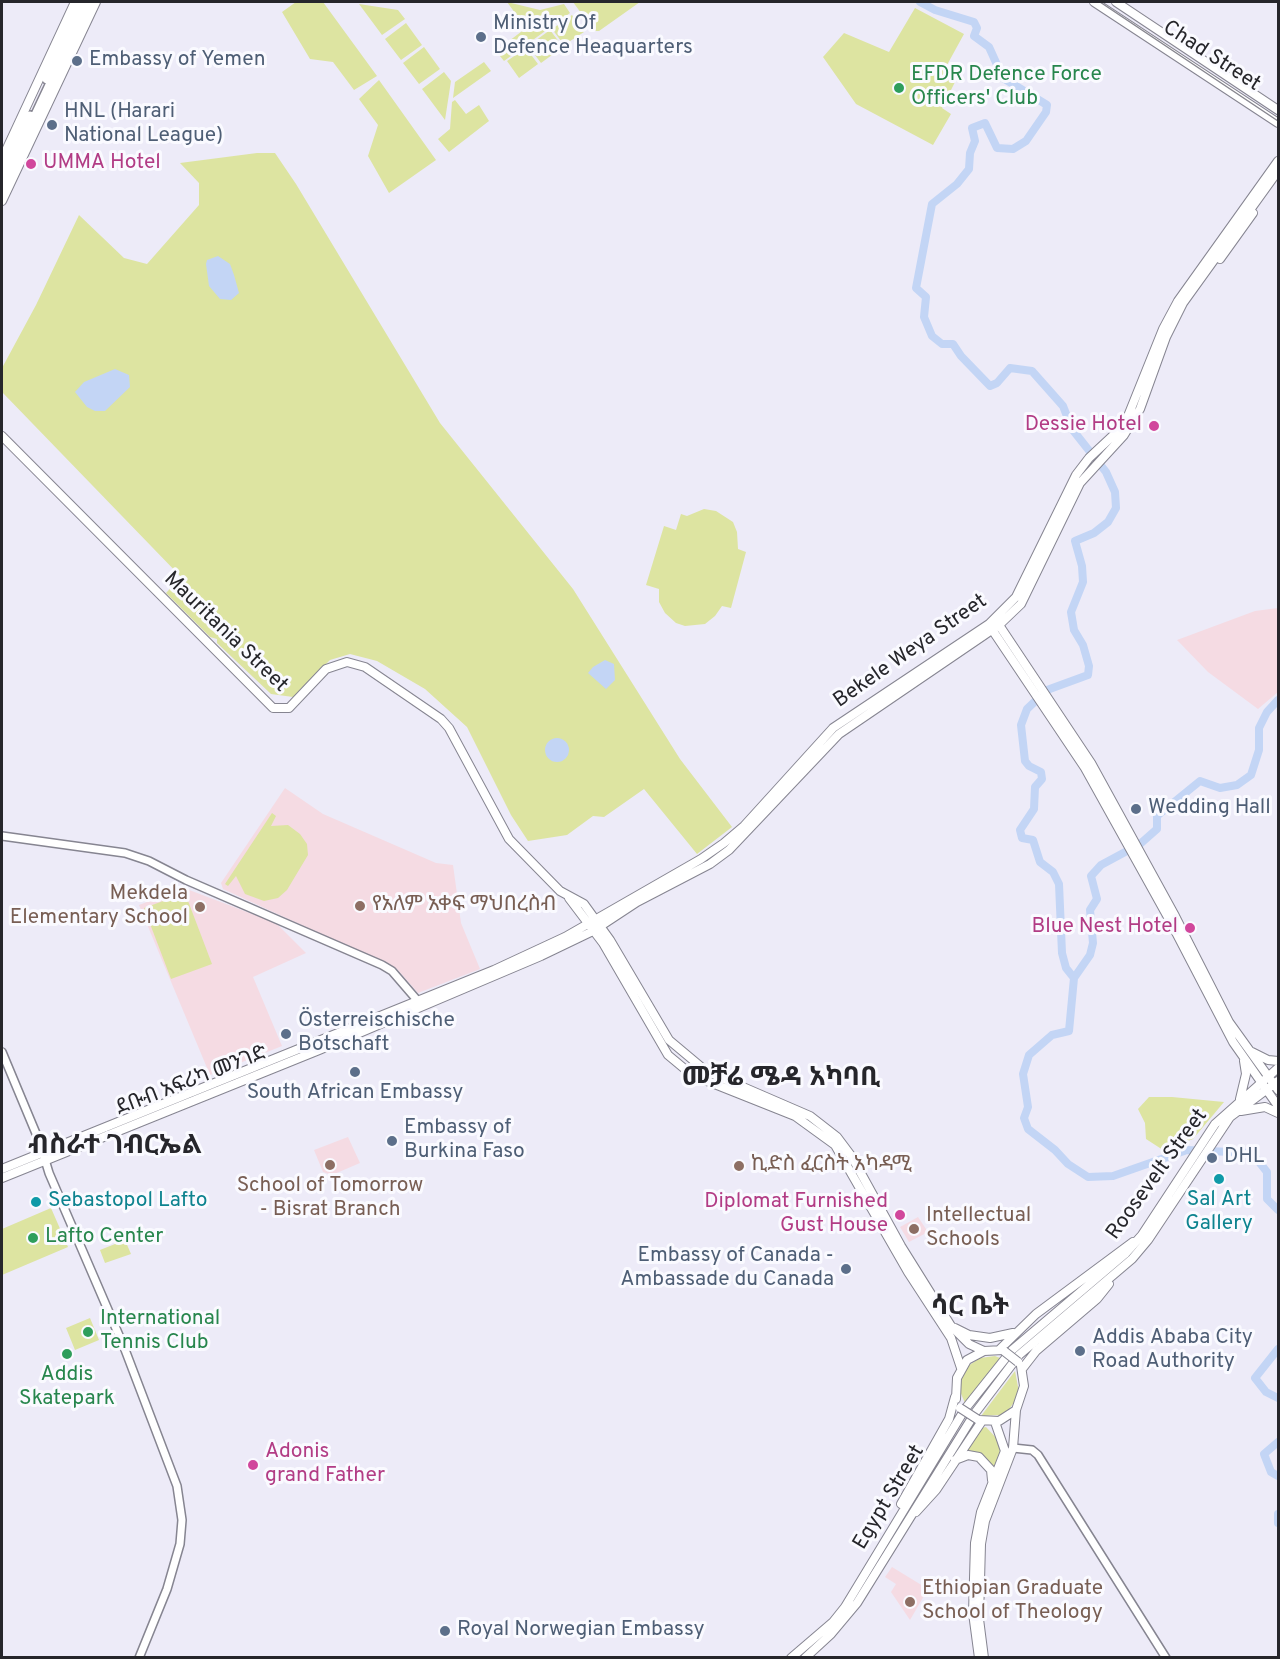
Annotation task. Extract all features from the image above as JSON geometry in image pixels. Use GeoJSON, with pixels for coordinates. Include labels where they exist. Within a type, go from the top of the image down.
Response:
{"type":"FeatureCollection","features":[{"type":"Feature","properties":{"kind":"highway"},"geometry":{"type":"LineString","coordinates":[[2,173],[81,2]]}},
{"type":"Feature","properties":{"kind":"highway"},"geometry":{"type":"LineString","coordinates":[[2,187],[89,2]]}},
{"type":"Feature","properties":{"kind":"main road"},"geometry":{"type":"LineString","coordinates":[[2,159],[75,2]]}},
{"type":"Feature","properties":{"kind":"main road"},"geometry":{"type":"LineString","coordinates":[[2,201],[96,2]]}},
{"type":"Feature","properties":{"kind":"main road","name":"Chad Street"},"geometry":{"type":"LineString","coordinates":[[1094,2],[1278,123]]}},
{"type":"Feature","properties":{"kind":"main road"},"geometry":{"type":"LineString","coordinates":[[1116,2],[1278,110]]}},
{"type":"Feature","properties":{"kind":"main road"},"geometry":{"type":"LineString","coordinates":[[1203,270],[1225,226],[1278,156]]}},
{"type":"Feature","properties":{"kind":"main road","name":"Bekele Weya Street"},"geometry":{"type":"LineString","coordinates":[[856,715],[994,624],[1022,588],[1064,496],[1128,416],[1169,315],[1278,161]]}},
{"type":"Feature","properties":{"kind":"main road"},"geometry":{"type":"LineString","coordinates":[[1203,270],[1278,171]]}},
{"type":"Feature","properties":{"kind":"main road"},"geometry":{"type":"LineString","coordinates":[[1203,270],[1217,264],[1278,179]]}},
{"type":"Feature","properties":{"kind":"main road","name":"Mauritania Street"},"geometry":{"type":"LineString","coordinates":[[2,436],[267,704],[280,710],[289,708],[326,669],[347,662],[365,667],[441,719],[449,728],[509,839],[538,872],[568,898],[593,931],[614,961],[668,1055],[684,1069],[702,1080],[795,1116],[835,1145],[908,1272],[951,1338],[962,1368]]}},
{"type":"Feature","properties":{"kind":"main road"},"geometry":{"type":"LineString","coordinates":[[598,922],[710,864],[729,850],[856,715],[981,637],[994,624],[1006,619],[1029,592],[1069,501],[1094,459]]}},
{"type":"Feature","properties":{"kind":"main road"},"geometry":{"type":"LineString","coordinates":[[1006,619],[1004,638],[1036,695],[1044,699]]}},
{"type":"Feature","properties":{"kind":"main road"},"geometry":{"type":"LineString","coordinates":[[994,624],[1041,687],[1044,699],[1132,846],[1213,1006],[1246,1053],[1260,1082],[1278,1106]]}},
{"type":"Feature","properties":{"kind":"main road"},"geometry":{"type":"LineString","coordinates":[[981,637],[1004,638]]}},
{"type":"Feature","properties":{"kind":"main road","name":"Mauritania Street"},"geometry":{"type":"LineString","coordinates":[[568,898],[584,904],[598,922],[659,1025],[681,1053],[721,1079],[810,1116],[837,1137],[852,1157],[901,1246],[951,1326],[969,1344],[984,1351]]}},
{"type":"Feature","properties":{"kind":"main road","name":"ደቡብ አፍሪካ መንገድ"},"geometry":{"type":"LineString","coordinates":[[2,1178],[44,1156],[494,970],[587,924],[598,922]]}},
{"type":"Feature","properties":{"kind":"main road","name":"ደቡብ አፍሪካ መንገድ"},"geometry":{"type":"LineString","coordinates":[[2,1169],[44,1156],[494,977],[593,931],[598,922]]}},
{"type":"Feature","properties":{"kind":"main road"},"geometry":{"type":"LineString","coordinates":[[1246,1053],[1278,1061]]}},
{"type":"Feature","properties":{"kind":"main road"},"geometry":{"type":"LineString","coordinates":[[1246,1053],[1277,1085]]}},
{"type":"Feature","properties":{"kind":"main road"},"geometry":{"type":"LineString","coordinates":[[1239,1100],[1246,1074],[1246,1053]]}},
{"type":"Feature","properties":{"kind":"main road","name":"Roosevelt Street"},"geometry":{"type":"LineString","coordinates":[[1013,1356],[1138,1240],[1206,1142],[1239,1100],[1278,1068]]}},
{"type":"Feature","properties":{"kind":"main road","name":"Roosevelt Street"},"geometry":{"type":"LineString","coordinates":[[1206,1142],[1234,1113],[1266,1090],[1277,1085]]}},
{"type":"Feature","properties":{"kind":"main road"},"geometry":{"type":"LineString","coordinates":[[1234,1113],[1258,1106],[1278,1113]]}},
{"type":"Feature","properties":{"kind":"main road","name":"Roosevelt Street"},"geometry":{"type":"LineString","coordinates":[[1013,1356],[1113,1278],[1149,1240],[1187,1171]]}},
{"type":"Feature","properties":{"kind":"main road"},"geometry":{"type":"LineString","coordinates":[[951,1326],[969,1335],[990,1338],[1017,1331],[1096,1267],[1138,1240]]}},
{"type":"Feature","properties":{"kind":"main road"},"geometry":{"type":"LineString","coordinates":[[898,1517],[908,1488],[949,1419],[957,1378],[968,1360],[984,1351],[1013,1356],[1036,1351],[1102,1294],[1113,1278]]}},
{"type":"Feature","properties":{"kind":"main road"},"geometry":{"type":"LineString","coordinates":[[984,1658],[976,1620],[981,1544],[985,1521],[1013,1448],[1016,1410],[1024,1386],[1013,1356],[1017,1331]]}},
{"type":"Feature","properties":{"kind":"main road","name":"Egypt Street"},"geometry":{"type":"LineString","coordinates":[[805,1658],[836,1629],[857,1603],[1013,1356]]}},
{"type":"Feature","properties":{"kind":"main road","name":"Egypt Street"},"geometry":{"type":"LineString","coordinates":[[791,1658],[833,1622],[844,1608],[965,1409],[1013,1356]]}},
{"type":"Feature","properties":{"kind":"main road"},"geometry":{"type":"LineString","coordinates":[[955,1396],[960,1408],[980,1420],[995,1422],[1016,1410]]}},
{"type":"Feature","properties":{"kind":"main road"},"geometry":{"type":"LineString","coordinates":[[910,1517],[930,1498],[980,1420]]}},
{"type":"Feature","properties":{"kind":"main road"},"geometry":{"type":"LineString","coordinates":[[979,1658],[975,1543],[981,1512],[1005,1450],[995,1422]]}},
{"type":"Feature","properties":{"kind":"main road"},"geometry":{"type":"LineString","coordinates":[[955,1460],[968,1455],[979,1457],[991,1470],[992,1482]]}},
{"type":"Feature","properties":{"kind":"street"},"geometry":{"type":"LineString","coordinates":[[2,836],[125,853],[149,861],[186,880],[382,965],[392,971],[417,1000]]}},
{"type":"Feature","properties":{"kind":"street"},"geometry":{"type":"LineString","coordinates":[[2,1052],[124,1347],[177,1486],[182,1520],[180,1544],[167,1589],[139,1658]]}},
{"type":"Feature","properties":{"kind":"street"},"geometry":{"type":"LineString","coordinates":[[1013,1448],[1032,1450],[1038,1455],[1167,1658]]}},
{"type":"Feature","properties":{"kind":"shaded area"},"geometry":{"type":"Polygon","coordinates":[[[1278,608],[1278,692],[1258,709],[1208,672],[1177,640],[1255,611],[1278,608]]]}},
{"type":"Feature","properties":{"kind":"shaded area","name":"የአለም አቀፍ ማህበረስብ"},"geometry":{"type":"Polygon","coordinates":[[[285,788],[323,814],[436,863],[453,865],[461,923],[480,969],[418,993],[397,969],[223,889],[221,883],[285,788]]]}},
{"type":"Feature","properties":{"kind":"shaded area"},"geometry":{"type":"Polygon","coordinates":[[[184,888],[276,923],[306,953],[253,977],[282,1046],[210,1075],[139,905],[184,888]]]}},
{"type":"Feature","properties":{"kind":"shaded area"},"geometry":{"type":"Polygon","coordinates":[[[348,1137],[360,1163],[332,1175],[323,1172],[314,1150],[348,1137]]]}},
{"type":"Feature","properties":{"kind":"shaded area","name":"Intellectual Schools"},"geometry":{"type":"Polygon","coordinates":[[[918,1217],[928,1232],[909,1242],[900,1227],[918,1217]]]}},
{"type":"Feature","properties":{"kind":"shaded area","name":"Ethiopian Graduate School of Theology"},"geometry":{"type":"Polygon","coordinates":[[[892,1567],[928,1589],[910,1620],[891,1592],[896,1584],[885,1577],[892,1567]]]}},
{"type":"Feature","properties":{"kind":"green space"},"geometry":{"type":"Polygon","coordinates":[[[296,2],[323,2],[377,76],[354,90],[333,62],[310,59],[282,12],[296,2]]]}},
{"type":"Feature","properties":{"kind":"green space"},"geometry":{"type":"Polygon","coordinates":[[[507,2],[540,10],[564,4],[570,13],[504,61],[496,51],[526,28],[507,2]]]}},
{"type":"Feature","properties":{"kind":"green space"},"geometry":{"type":"Polygon","coordinates":[[[573,2],[640,2],[599,31],[594,31],[573,2]]]}},
{"type":"Feature","properties":{"kind":"green space"},"geometry":{"type":"Polygon","coordinates":[[[359,4],[398,10],[405,19],[382,35],[359,4]]]}},
{"type":"Feature","properties":{"kind":"green space","name":"EFDR Defence Force Officers' Club"},"geometry":{"type":"Polygon","coordinates":[[[915,8],[964,34],[947,65],[960,72],[942,108],[951,114],[933,145],[856,104],[823,57],[844,33],[889,52],[915,8]]]}},
{"type":"Feature","properties":{"kind":"green space"},"geometry":{"type":"Polygon","coordinates":[[[572,15],[584,32],[564,45],[552,29],[572,15]]]}},
{"type":"Feature","properties":{"kind":"green space"},"geometry":{"type":"Polygon","coordinates":[[[406,23],[422,45],[401,60],[385,39],[406,23]]]}},
{"type":"Feature","properties":{"kind":"green space"},"geometry":{"type":"Polygon","coordinates":[[[550,30],[563,47],[541,63],[528,46],[550,30]]]}},
{"type":"Feature","properties":{"kind":"green space"},"geometry":{"type":"Polygon","coordinates":[[[424,47],[440,69],[419,84],[403,63],[424,47]]]}},
{"type":"Feature","properties":{"kind":"green space"},"geometry":{"type":"Polygon","coordinates":[[[526,48],[538,64],[519,78],[507,61],[526,48]]]}},
{"type":"Feature","properties":{"kind":"green space"},"geometry":{"type":"Polygon","coordinates":[[[484,62],[491,71],[453,98],[455,82],[484,62]]]}},
{"type":"Feature","properties":{"kind":"green space"},"geometry":{"type":"Polygon","coordinates":[[[444,72],[451,81],[445,120],[422,89],[444,72]]]}},
{"type":"Feature","properties":{"kind":"green space"},"geometry":{"type":"Polygon","coordinates":[[[379,80],[436,160],[389,193],[368,156],[378,125],[359,99],[379,80]]]}},
{"type":"Feature","properties":{"kind":"green space"},"geometry":{"type":"Polygon","coordinates":[[[455,100],[466,114],[479,105],[489,121],[449,152],[438,139],[450,129],[452,102],[455,100]]]}},
{"type":"Feature","properties":{"kind":"green space"},"geometry":{"type":"Polygon","coordinates":[[[257,153],[275,153],[440,423],[573,589],[680,759],[732,827],[697,854],[644,789],[604,817],[593,816],[567,835],[528,841],[511,815],[467,727],[425,689],[377,661],[350,654],[330,660],[293,697],[271,694],[217,643],[217,639],[210,637],[166,593],[181,577],[2,392],[2,368],[36,305],[79,215],[124,258],[147,264],[199,205],[199,183],[180,163],[257,153]]]}},
{"type":"Feature","properties":{"kind":"green space"},"geometry":{"type":"Polygon","coordinates":[[[704,509],[716,511],[733,522],[737,532],[738,549],[746,552],[731,608],[722,606],[705,624],[685,626],[676,623],[665,613],[659,602],[659,589],[646,585],[664,526],[676,530],[681,514],[687,516],[704,509]]]}},
{"type":"Feature","properties":{"kind":"green space"},"geometry":{"type":"Polygon","coordinates":[[[272,813],[276,816],[271,826],[288,825],[300,834],[307,844],[308,855],[287,890],[278,898],[264,901],[245,894],[236,876],[228,886],[225,884],[272,813]]]}},
{"type":"Feature","properties":{"kind":"green space"},"geometry":{"type":"Polygon","coordinates":[[[185,893],[212,964],[171,979],[144,908],[185,893]]]}},
{"type":"Feature","properties":{"kind":"green space"},"geometry":{"type":"Polygon","coordinates":[[[1149,1097],[1224,1102],[1193,1139],[1163,1150],[1146,1139],[1145,1123],[1138,1109],[1149,1097]]]}},
{"type":"Feature","properties":{"kind":"green space","name":"Lafto Center"},"geometry":{"type":"Polygon","coordinates":[[[51,1208],[68,1247],[2,1275],[2,1229],[51,1208]]]}},
{"type":"Feature","properties":{"kind":"green space"},"geometry":{"type":"Polygon","coordinates":[[[125,1240],[131,1254],[105,1263],[100,1250],[125,1240]]]}},
{"type":"Feature","properties":{"kind":"green space","name":"International Tennis Club"},"geometry":{"type":"Polygon","coordinates":[[[90,1318],[99,1340],[75,1350],[66,1328],[90,1318]]]}},
{"type":"Feature","properties":{"kind":"green space"},"geometry":{"type":"Polygon","coordinates":[[[995,1356],[1000,1358],[965,1403],[959,1389],[965,1368],[980,1358],[995,1356]]]}},
{"type":"Feature","properties":{"kind":"green space"},"geometry":{"type":"Polygon","coordinates":[[[1015,1371],[1019,1392],[1007,1412],[1000,1415],[981,1416],[1015,1371]]]}},
{"type":"Feature","properties":{"kind":"green space"},"geometry":{"type":"Polygon","coordinates":[[[986,1427],[999,1441],[1000,1453],[994,1470],[987,1460],[964,1454],[981,1428],[986,1427]]]}},
{"type":"Feature","properties":{"kind":"water"},"geometry":{"type":"Polygon","coordinates":[[[218,256],[230,264],[234,275],[239,293],[231,300],[220,299],[209,286],[207,260],[218,256]]]}},
{"type":"Feature","properties":{"kind":"water"},"geometry":{"type":"Polygon","coordinates":[[[115,369],[129,375],[130,387],[105,411],[95,411],[87,407],[75,392],[84,382],[115,369]]]}},
{"type":"Feature","properties":{"kind":"water"},"geometry":{"type":"Polygon","coordinates":[[[605,660],[614,664],[615,680],[606,689],[588,673],[605,660]]]}},
{"type":"Feature","properties":{"kind":"water"},"geometry":{"type":"Polygon","coordinates":[[[557,738],[562,739],[568,745],[568,755],[562,761],[557,762],[552,761],[546,755],[545,750],[546,745],[552,739],[557,738]]]}},
{"type":"Feature","properties":{"kind":"waterway"},"geometry":{"type":"LineString","coordinates":[[920,2],[935,10],[974,22],[977,28],[974,36],[989,47],[1003,78],[1047,105],[1046,112],[1026,141],[1013,149],[997,148],[985,123],[972,128],[975,141],[970,153],[969,169],[957,184],[932,204],[916,288],[926,297],[924,317],[932,336],[942,344],[953,344],[961,356],[990,386],[997,383],[1010,368],[1032,371],[1063,406],[1072,429],[1106,472],[1115,492],[1116,508],[1108,522],[1094,533],[1075,541],[1082,566],[1083,582],[1071,612],[1074,630],[1083,645],[1089,666],[1088,675],[1047,690],[1027,709],[1021,725],[1025,761],[1029,766],[1041,772],[1042,779],[1035,787],[1034,809],[1020,830],[1022,838],[1033,840],[1040,862],[1053,872],[1059,884],[1062,953],[1066,968],[1074,978],[1069,1031],[1052,1035],[1029,1055],[1023,1074],[1028,1107],[1024,1118],[1028,1129],[1055,1150],[1068,1164],[1088,1177],[1113,1176],[1187,1150],[1252,1153],[1267,1172],[1267,1199],[1278,1210]]}},
{"type":"Feature","properties":{"kind":"waterway"},"geometry":{"type":"LineString","coordinates":[[1074,978],[1090,955],[1093,943],[1090,910],[1097,899],[1091,876],[1101,865],[1140,844],[1157,829],[1157,816],[1200,781],[1220,788],[1237,785],[1251,775],[1259,750],[1259,728],[1267,712],[1278,700]]}},
{"type":"Feature","properties":{"kind":"waterway"},"geometry":{"type":"LineString","coordinates":[[1278,1349],[1255,1378],[1266,1392],[1278,1398]]}},
{"type":"Feature","properties":{"kind":"waterway"},"geometry":{"type":"LineString","coordinates":[[1278,1442],[1264,1454],[1271,1472],[1278,1476]]}},
{"type":"Feature","properties":{"kind":"waterway"},"geometry":{"type":"LineString","coordinates":[[1278,1514],[1278,1523]]}},
{"type":"Feature","properties":{"kind":"tram line"},"geometry":{"type":"LineString","coordinates":[[1100,2],[1278,121]]}},
{"type":"Feature","properties":{"kind":"place","name":"Ministry Of Defence Heaquarters"},"geometry":{"type":"Point","coordinates":[481,37]}},
{"type":"Feature","properties":{"kind":"place","name":"Embassy of Yemen"},"geometry":{"type":"Point","coordinates":[77,61]}},
{"type":"Feature","properties":{"kind":"place","name":"EFDR Defence Force Officers' Club"},"geometry":{"type":"Point","coordinates":[899,88]}},
{"type":"Feature","properties":{"kind":"place","name":"HNL (Harari National League)"},"geometry":{"type":"Point","coordinates":[52,125]}},
{"type":"Feature","properties":{"kind":"place","name":"UMMA Hotel"},"geometry":{"type":"Point","coordinates":[31,164]}},
{"type":"Feature","properties":{"kind":"place","name":"Dessie Hotel"},"geometry":{"type":"Point","coordinates":[1154,426]}},
{"type":"Feature","properties":{"kind":"place","name":"Wedding Hall"},"geometry":{"type":"Point","coordinates":[1136,809]}},
{"type":"Feature","properties":{"kind":"place","name":"የአለም አቀፍ ማህበረስብ"},"geometry":{"type":"Point","coordinates":[360,906]}},
{"type":"Feature","properties":{"kind":"place","name":"Mekdela Elementary School"},"geometry":{"type":"Point","coordinates":[200,907]}},
{"type":"Feature","properties":{"kind":"place","name":"Blue Nest Hotel"},"geometry":{"type":"Point","coordinates":[1190,928]}},
{"type":"Feature","properties":{"kind":"place","name":"Österreischische Botschaft"},"geometry":{"type":"Point","coordinates":[286,1034]}},
{"type":"Feature","properties":{"kind":"place","name":"South African Embassy"},"geometry":{"type":"Point","coordinates":[355,1072]}},
{"type":"Feature","properties":{"kind":"place","name":"Embassy of Burkina Faso"},"geometry":{"type":"Point","coordinates":[392,1141]}},
{"type":"Feature","properties":{"kind":"place","name":"DHL"},"geometry":{"type":"Point","coordinates":[1212,1158]}},
{"type":"Feature","properties":{"kind":"place","name":"School of Tomorrow - Bisrat Branch"},"geometry":{"type":"Point","coordinates":[330,1165]}},
{"type":"Feature","properties":{"kind":"place","name":"ኪድስ ፈርስት አካዳሚ"},"geometry":{"type":"Point","coordinates":[739,1166]}},
{"type":"Feature","properties":{"kind":"place","name":"Sal Art Gallery"},"geometry":{"type":"Point","coordinates":[1219,1179]}},
{"type":"Feature","properties":{"kind":"place","name":"Sebastopol Lafto"},"geometry":{"type":"Point","coordinates":[36,1202]}},
{"type":"Feature","properties":{"kind":"place","name":"Diplomat Furnished Gust House"},"geometry":{"type":"Point","coordinates":[900,1215]}},
{"type":"Feature","properties":{"kind":"place","name":"Intellectual Schools"},"geometry":{"type":"Point","coordinates":[914,1229]}},
{"type":"Feature","properties":{"kind":"place","name":"Lafto Center"},"geometry":{"type":"Point","coordinates":[33,1238]}},
{"type":"Feature","properties":{"kind":"place","name":"Embassy of Canada - Ambassade du Canada"},"geometry":{"type":"Point","coordinates":[846,1269]}},
{"type":"Feature","properties":{"kind":"place","name":"International Tennis Club"},"geometry":{"type":"Point","coordinates":[88,1332]}},
{"type":"Feature","properties":{"kind":"place","name":"Addis Ababa City Road Authority"},"geometry":{"type":"Point","coordinates":[1080,1351]}},
{"type":"Feature","properties":{"kind":"place","name":"Addis Skatepark"},"geometry":{"type":"Point","coordinates":[67,1354]}},
{"type":"Feature","properties":{"kind":"place","name":"Adonis grand Father"},"geometry":{"type":"Point","coordinates":[253,1465]}},
{"type":"Feature","properties":{"kind":"place","name":"Ethiopian Graduate School of Theology"},"geometry":{"type":"Point","coordinates":[910,1602]}},
{"type":"Feature","properties":{"kind":"place","name":"Royal Norwegian Embassy"},"geometry":{"type":"Point","coordinates":[445,1631]}},
{"type":"Feature","properties":{"kind":"district","name":"መቻሬ ሜዳ አካባቢ"},"geometry":{"type":"Point","coordinates":[781,1080]}},
{"type":"Feature","properties":{"kind":"district","name":"ብስራተ ገብርኤል"},"geometry":{"type":"Point","coordinates":[115,1148]}},
{"type":"Feature","properties":{"kind":"district","name":"ሳር ቤት"},"geometry":{"type":"Point","coordinates":[970,1309]}}]}
